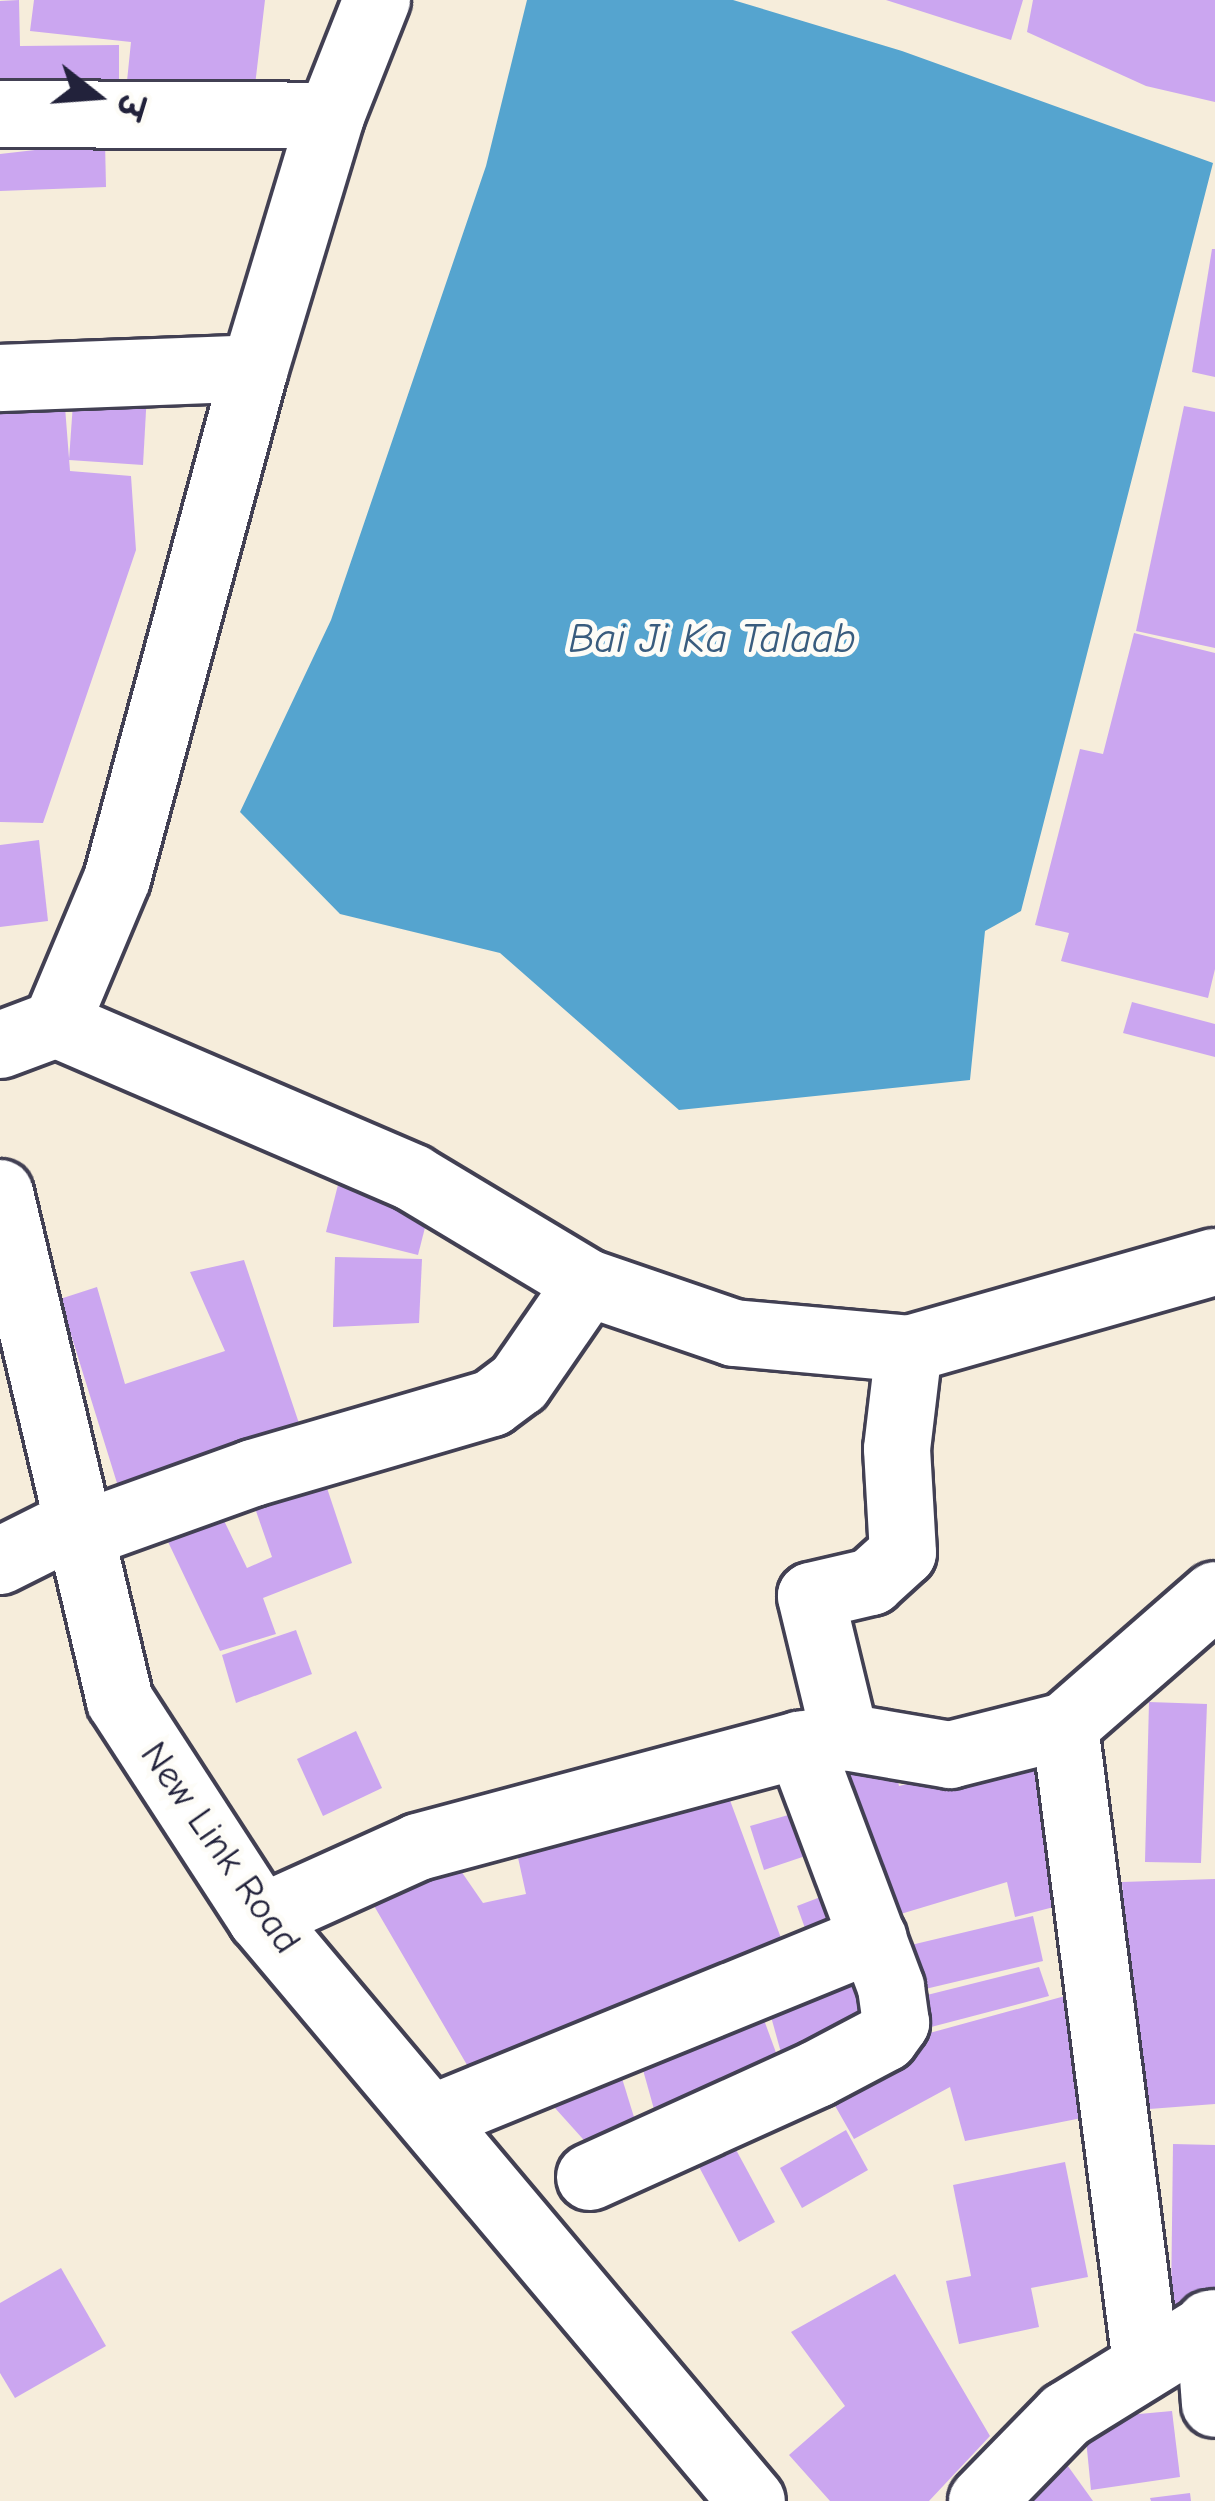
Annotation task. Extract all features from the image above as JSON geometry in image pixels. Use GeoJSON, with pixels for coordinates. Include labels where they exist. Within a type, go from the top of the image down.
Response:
{"type":"FeatureCollection","features":[{"type":"Feature","properties":{"kind":"street"},"geometry":{"type":"LineString","coordinates":[[377,0],[331,116],[256,368],[116,880],[28,1035],[413,1178],[588,1283],[734,1333],[909,1348],[1215,1262]]}},
{"type":"Feature","properties":{"kind":"street"},"geometry":{"type":"LineString","coordinates":[[0,114],[331,116]]}},
{"type":"Feature","properties":{"kind":"street"},"geometry":{"type":"LineString","coordinates":[[0,378],[256,368]]}},
{"type":"Feature","properties":{"kind":"street","name":"New Link Road"},"geometry":{"type":"LineString","coordinates":[[0,1193],[120,1702],[261,1918],[752,2501]]}},
{"type":"Feature","properties":{"kind":"street"},"geometry":{"type":"LineString","coordinates":[[0,1561],[79,1528],[492,1403],[519,1383],[588,1283]]}},
{"type":"Feature","properties":{"kind":"street"},"geometry":{"type":"LineString","coordinates":[[590,2177],[885,2038],[898,2008],[874,1938],[823,1741],[811,1596],[871,1582],[904,1553],[898,1449],[909,1348]]}},
{"type":"Feature","properties":{"kind":"street"},"geometry":{"type":"LineString","coordinates":[[261,1918],[418,1847],[823,1741],[950,1755],[1065,1726],[1215,1595]]}},
{"type":"Feature","properties":{"kind":"street"},"geometry":{"type":"LineString","coordinates":[[1065,1726],[1146,2363]]}},
{"type":"Feature","properties":{"kind":"street"},"geometry":{"type":"LineString","coordinates":[[433,2118],[874,1938]]}},
{"type":"Feature","properties":{"kind":"street"},"geometry":{"type":"LineString","coordinates":[[982,2501],[1066,2415],[1212,2324],[1215,2404]]}},
{"type":"Feature","properties":{"kind":"water","name":"Bai Ji Ka Talaab"},"geometry":{"type":"Polygon","coordinates":[[[527,0],[733,0],[902,51],[1213,163],[1021,911],[985,931],[970,1080],[679,1110],[500,953],[340,914],[240,812],[331,620],[486,166],[527,0]]]}},
{"type":"Feature","properties":{"kind":"building"},"geometry":{"type":"Polygon","coordinates":[[[19,0],[20,46],[119,45],[119,105],[0,110],[0,1],[19,0]]]}},
{"type":"Feature","properties":{"kind":"building"},"geometry":{"type":"Polygon","coordinates":[[[34,0],[265,0],[254,94],[127,81],[131,42],[30,31],[34,0]]]}},
{"type":"Feature","properties":{"kind":"building"},"geometry":{"type":"Polygon","coordinates":[[[886,0],[1023,0],[1011,40],[886,0]]]}},
{"type":"Feature","properties":{"kind":"building"},"geometry":{"type":"Polygon","coordinates":[[[1033,0],[1215,0],[1215,102],[1146,86],[1027,32],[1033,0]]]}},
{"type":"Feature","properties":{"kind":"building"},"geometry":{"type":"Polygon","coordinates":[[[105,142],[106,187],[0,191],[0,154],[105,142]]]}},
{"type":"Feature","properties":{"kind":"building"},"geometry":{"type":"Polygon","coordinates":[[[1215,249],[1215,377],[1192,372],[1215,249]]]}},
{"type":"Feature","properties":{"kind":"building"},"geometry":{"type":"Polygon","coordinates":[[[74,389],[147,393],[143,465],[69,460],[74,389]]]}},
{"type":"Feature","properties":{"kind":"building"},"geometry":{"type":"Polygon","coordinates":[[[64,394],[70,471],[131,476],[136,550],[43,823],[0,822],[0,399],[64,394]]]}},
{"type":"Feature","properties":{"kind":"building"},"geometry":{"type":"Polygon","coordinates":[[[1184,406],[1215,412],[1215,648],[1136,631],[1184,406]]]}},
{"type":"Feature","properties":{"kind":"building"},"geometry":{"type":"Polygon","coordinates":[[[1134,633],[1215,653],[1215,969],[1208,998],[1061,961],[1069,933],[1035,925],[1080,749],[1103,754],[1134,633]]]}},
{"type":"Feature","properties":{"kind":"building"},"geometry":{"type":"Polygon","coordinates":[[[39,840],[48,921],[0,927],[0,845],[39,840]]]}},
{"type":"Feature","properties":{"kind":"building"},"geometry":{"type":"Polygon","coordinates":[[[1132,1002],[1215,1024],[1215,1057],[1123,1033],[1132,1002]]]}},
{"type":"Feature","properties":{"kind":"building"},"geometry":{"type":"Polygon","coordinates":[[[339,1181],[431,1204],[418,1255],[326,1232],[339,1181]]]}},
{"type":"Feature","properties":{"kind":"building"},"geometry":{"type":"Polygon","coordinates":[[[335,1257],[422,1259],[419,1323],[333,1327],[335,1257]]]}},
{"type":"Feature","properties":{"kind":"building"},"geometry":{"type":"Polygon","coordinates":[[[244,1260],[307,1447],[121,1496],[60,1299],[97,1287],[125,1384],[225,1351],[190,1272],[244,1260]]]}},
{"type":"Feature","properties":{"kind":"building"},"geometry":{"type":"Polygon","coordinates":[[[322,1473],[352,1563],[263,1598],[276,1634],[220,1651],[160,1525],[214,1500],[247,1568],[272,1557],[249,1491],[322,1473]]]}},
{"type":"Feature","properties":{"kind":"building"},"geometry":{"type":"Polygon","coordinates":[[[296,1630],[312,1674],[236,1703],[222,1655],[296,1630]]]}},
{"type":"Feature","properties":{"kind":"building"},"geometry":{"type":"Polygon","coordinates":[[[1149,1702],[1207,1704],[1201,1863],[1145,1862],[1149,1702]]]}},
{"type":"Feature","properties":{"kind":"building"},"geometry":{"type":"Polygon","coordinates":[[[356,1731],[382,1788],[323,1816],[297,1759],[356,1731]]]}},
{"type":"Feature","properties":{"kind":"building"},"geometry":{"type":"Polygon","coordinates":[[[1044,1750],[1081,1900],[1015,1917],[1007,1882],[884,1919],[846,1763],[891,1751],[899,1786],[1044,1750]]]}},
{"type":"Feature","properties":{"kind":"building"},"geometry":{"type":"Polygon","coordinates":[[[721,1776],[788,1957],[477,2082],[363,1887],[450,1855],[483,1903],[526,1894],[515,1844],[721,1776]]]}},
{"type":"Feature","properties":{"kind":"building"},"geometry":{"type":"Polygon","coordinates":[[[813,1808],[826,1849],[764,1870],[750,1826],[813,1808]]]}},
{"type":"Feature","properties":{"kind":"building"},"geometry":{"type":"Polygon","coordinates":[[[1215,1879],[1215,2104],[1136,2110],[1122,1882],[1215,1879]]]}},
{"type":"Feature","properties":{"kind":"building"},"geometry":{"type":"Polygon","coordinates":[[[844,1888],[857,1924],[810,1942],[797,1906],[844,1888]]]}},
{"type":"Feature","properties":{"kind":"building"},"geometry":{"type":"Polygon","coordinates":[[[1033,1916],[1043,1961],[900,1995],[890,1950],[1033,1916]]]}},
{"type":"Feature","properties":{"kind":"building"},"geometry":{"type":"Polygon","coordinates":[[[865,1949],[887,2028],[785,2067],[765,1995],[865,1949]]]}},
{"type":"Feature","properties":{"kind":"building"},"geometry":{"type":"Polygon","coordinates":[[[1039,1967],[1049,1996],[912,2032],[907,2000],[1039,1967]]]}},
{"type":"Feature","properties":{"kind":"building"},"geometry":{"type":"Polygon","coordinates":[[[1065,1996],[1097,2115],[965,2141],[950,2087],[854,2139],[826,2090],[904,2040],[1065,1996]]]}},
{"type":"Feature","properties":{"kind":"building"},"geometry":{"type":"Polygon","coordinates":[[[756,1998],[782,2069],[657,2120],[638,2052],[756,1998]]]}},
{"type":"Feature","properties":{"kind":"building"},"geometry":{"type":"Polygon","coordinates":[[[616,2059],[638,2130],[591,2148],[537,2088],[616,2059]]]}},
{"type":"Feature","properties":{"kind":"building"},"geometry":{"type":"Polygon","coordinates":[[[846,2130],[868,2170],[802,2208],[780,2168],[846,2130]]]}},
{"type":"Feature","properties":{"kind":"building"},"geometry":{"type":"Polygon","coordinates":[[[1173,2144],[1215,2145],[1215,2305],[1171,2305],[1173,2144]]]}},
{"type":"Feature","properties":{"kind":"building"},"geometry":{"type":"Polygon","coordinates":[[[734,2146],[775,2222],[739,2242],[698,2165],[734,2146]]]}},
{"type":"Feature","properties":{"kind":"building"},"geometry":{"type":"Polygon","coordinates":[[[1065,2162],[1088,2277],[1031,2288],[1039,2327],[959,2344],[946,2281],[971,2276],[953,2185],[1065,2162]]]}},
{"type":"Feature","properties":{"kind":"building"},"geometry":{"type":"Polygon","coordinates":[[[61,2268],[106,2346],[15,2398],[0,2373],[0,2303],[61,2268]]]}},
{"type":"Feature","properties":{"kind":"building"},"geometry":{"type":"Polygon","coordinates":[[[895,2274],[990,2436],[929,2501],[830,2501],[789,2455],[845,2406],[791,2332],[895,2274]]]}},
{"type":"Feature","properties":{"kind":"building"},"geometry":{"type":"Polygon","coordinates":[[[1172,2411],[1180,2477],[1091,2490],[1084,2419],[1172,2411]]]}},
{"type":"Feature","properties":{"kind":"building"},"geometry":{"type":"Polygon","coordinates":[[[1065,2462],[1093,2501],[1009,2501],[1065,2462]]]}},
{"type":"Feature","properties":{"kind":"building"},"geometry":{"type":"Polygon","coordinates":[[[1190,2493],[1191,2501],[1150,2498],[1190,2493]]]}}]}
